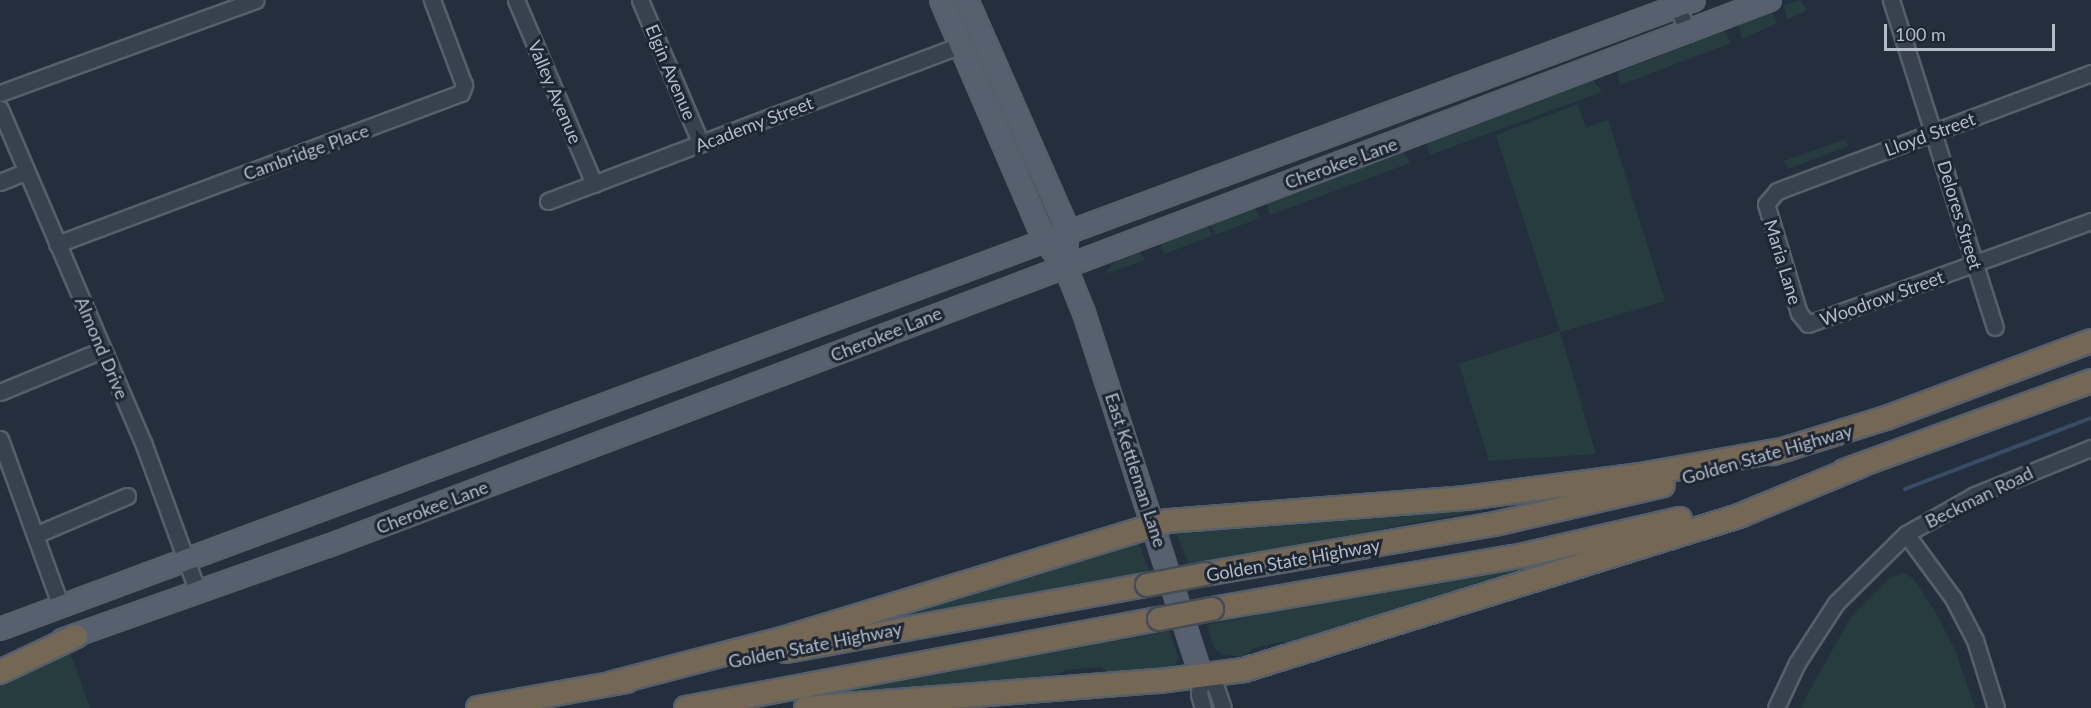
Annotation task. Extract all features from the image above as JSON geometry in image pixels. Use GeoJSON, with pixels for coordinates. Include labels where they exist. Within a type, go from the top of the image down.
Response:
{"type":"FeatureCollection","features":[{"type":"Feature","properties":{"kind":"highway","name":"Golden State Highway"},"geometry":{"type":"LineString","coordinates":[[478,708],[1581,506],[1886,418],[2091,341]]}},
{"type":"Feature","properties":{"kind":"highway","name":"Golden State Highway"},"geometry":{"type":"LineString","coordinates":[[686,708],[1607,537],[1860,466],[2091,381]]}},
{"type":"Feature","properties":{"kind":"highway"},"geometry":{"type":"LineString","coordinates":[[613,683],[793,635],[1153,524],[1467,498],[1640,475],[1787,448]]}},
{"type":"Feature","properties":{"kind":"highway"},"geometry":{"type":"LineString","coordinates":[[806,708],[1201,676],[1244,670],[1738,516],[1860,466]]}},
{"type":"Feature","properties":{"kind":"highway"},"geometry":{"type":"LineString","coordinates":[[0,672],[76,636]]}},
{"type":"Feature","properties":{"kind":"main road","name":"East Kettleman Lane"},"geometry":{"type":"LineString","coordinates":[[941,0],[1044,239],[1065,266],[1153,524],[1201,676]]}},
{"type":"Feature","properties":{"kind":"main road","name":"East Kettleman Lane"},"geometry":{"type":"LineString","coordinates":[[967,0],[1068,230],[1065,266]]}},
{"type":"Feature","properties":{"kind":"main road","name":"Cherokee Lane"},"geometry":{"type":"LineString","coordinates":[[0,661],[319,549],[1065,266],[1689,33],[1770,0]]}},
{"type":"Feature","properties":{"kind":"main road","name":"Cherokee Lane"},"geometry":{"type":"LineString","coordinates":[[0,629],[1682,2]]}},
{"type":"Feature","properties":{"kind":"main road"},"geometry":{"type":"LineString","coordinates":[[664,382],[676,415]]}},
{"type":"Feature","properties":{"kind":"street"},"geometry":{"type":"LineString","coordinates":[[0,93],[256,0]]}},
{"type":"Feature","properties":{"kind":"street","name":"Cambridge Place"},"geometry":{"type":"LineString","coordinates":[[57,244],[461,93],[464,86],[432,0]]}},
{"type":"Feature","properties":{"kind":"street","name":"Valley Avenue"},"geometry":{"type":"LineString","coordinates":[[516,0],[594,184]]}},
{"type":"Feature","properties":{"kind":"street","name":"Elgin Avenue"},"geometry":{"type":"LineString","coordinates":[[640,0],[701,144]]}},
{"type":"Feature","properties":{"kind":"street","name":"Delores Street"},"geometry":{"type":"LineString","coordinates":[[1891,0],[1935,132],[1995,327]]}},
{"type":"Feature","properties":{"kind":"street"},"geometry":{"type":"LineString","coordinates":[[1682,2],[1689,33]]}},
{"type":"Feature","properties":{"kind":"street","name":"Academy Street"},"geometry":{"type":"LineString","coordinates":[[548,201],[960,45]]}},
{"type":"Feature","properties":{"kind":"street","name":"Lloyd Street"},"geometry":{"type":"LineString","coordinates":[[1770,196],[2091,73]]}},
{"type":"Feature","properties":{"kind":"street","name":"Almond Drive"},"geometry":{"type":"LineString","coordinates":[[1,113],[144,445],[197,590]]}},
{"type":"Feature","properties":{"kind":"street"},"geometry":{"type":"LineString","coordinates":[[0,182],[25,172]]}},
{"type":"Feature","properties":{"kind":"street","name":"Maria Lane"},"geometry":{"type":"LineString","coordinates":[[1770,196],[1767,215],[1798,313],[1808,324]]}},
{"type":"Feature","properties":{"kind":"street","name":"Woodrow Street"},"geometry":{"type":"LineString","coordinates":[[1808,324],[2091,220]]}},
{"type":"Feature","properties":{"kind":"street"},"geometry":{"type":"LineString","coordinates":[[0,392],[102,350]]}},
{"type":"Feature","properties":{"kind":"street"},"geometry":{"type":"LineString","coordinates":[[0,439],[61,607]]}},
{"type":"Feature","properties":{"kind":"street","name":"Beckman Road"},"geometry":{"type":"LineString","coordinates":[[1776,708],[1797,663],[1836,603],[1906,534],[1974,495],[2091,448]]}},
{"type":"Feature","properties":{"kind":"street"},"geometry":{"type":"LineString","coordinates":[[35,535],[127,496]]}},
{"type":"Feature","properties":{"kind":"street"},"geometry":{"type":"LineString","coordinates":[[1906,534],[1953,598],[1975,640],[1996,708]]}},
{"type":"Feature","properties":{"kind":"street","name":"East Kettleman Lane"},"geometry":{"type":"LineString","coordinates":[[1203,708],[1199,694],[1201,676],[1215,685],[1223,708]]}},
{"type":"Feature","properties":{"kind":"green space"},"geometry":{"type":"Polygon","coordinates":[[[1800,0],[1807,10],[1787,20],[1784,5],[1800,0]]]}},
{"type":"Feature","properties":{"kind":"green space"},"geometry":{"type":"Polygon","coordinates":[[[1771,10],[1777,23],[1742,39],[1738,24],[1771,10]]]}},
{"type":"Feature","properties":{"kind":"green space"},"geometry":{"type":"Polygon","coordinates":[[[1724,30],[1731,43],[1620,85],[1618,72],[1724,30]]]}},
{"type":"Feature","properties":{"kind":"green space"},"geometry":{"type":"Polygon","coordinates":[[[1593,80],[1602,92],[1430,155],[1426,142],[1593,80]]]}},
{"type":"Feature","properties":{"kind":"green space"},"geometry":{"type":"Polygon","coordinates":[[[1578,104],[1586,128],[1608,120],[1665,301],[1560,332],[1596,454],[1489,461],[1459,364],[1560,331],[1496,135],[1578,104]]]}},
{"type":"Feature","properties":{"kind":"green space"},"geometry":{"type":"Polygon","coordinates":[[[1846,139],[1848,146],[1788,169],[1784,161],[1846,139]]]}},
{"type":"Feature","properties":{"kind":"green space"},"geometry":{"type":"Polygon","coordinates":[[[1404,150],[1410,163],[1270,215],[1266,201],[1404,150]]]}},
{"type":"Feature","properties":{"kind":"green space"},"geometry":{"type":"Polygon","coordinates":[[[1253,206],[1260,218],[1215,235],[1210,222],[1253,206]]]}},
{"type":"Feature","properties":{"kind":"green space"},"geometry":{"type":"Polygon","coordinates":[[[1207,223],[1212,236],[1164,254],[1161,245],[1165,239],[1207,223]]]}},
{"type":"Feature","properties":{"kind":"green space"},"geometry":{"type":"Polygon","coordinates":[[[1138,250],[1146,260],[1104,274],[1119,257],[1138,250]]]}},
{"type":"Feature","properties":{"kind":"green space"},"geometry":{"type":"Polygon","coordinates":[[[1522,494],[1522,502],[1189,566],[1177,534],[1181,530],[1522,494]]]}},
{"type":"Feature","properties":{"kind":"green space"},"geometry":{"type":"Polygon","coordinates":[[[1137,539],[1150,572],[874,622],[1069,565],[1077,556],[1137,539]]]}},
{"type":"Feature","properties":{"kind":"green space"},"geometry":{"type":"Polygon","coordinates":[[[1608,545],[1293,644],[1279,642],[1254,648],[1245,657],[1222,655],[1214,648],[1207,625],[1608,545]]]}},
{"type":"Feature","properties":{"kind":"green space"},"geometry":{"type":"Polygon","coordinates":[[[1902,573],[1913,578],[1936,613],[1955,650],[1975,708],[1800,708],[1851,617],[1891,577],[1902,573]]]}},
{"type":"Feature","properties":{"kind":"green space"},"geometry":{"type":"Polygon","coordinates":[[[1169,631],[1179,658],[1172,668],[1110,673],[1100,667],[1066,670],[1055,675],[842,697],[841,691],[1169,631]]]}},
{"type":"Feature","properties":{"kind":"green space"},"geometry":{"type":"Polygon","coordinates":[[[70,652],[90,708],[0,708],[0,682],[70,652]]]}},
{"type":"Feature","properties":{"kind":"waterway"},"geometry":{"type":"LineString","coordinates":[[1905,489],[2091,418]]}}]}
